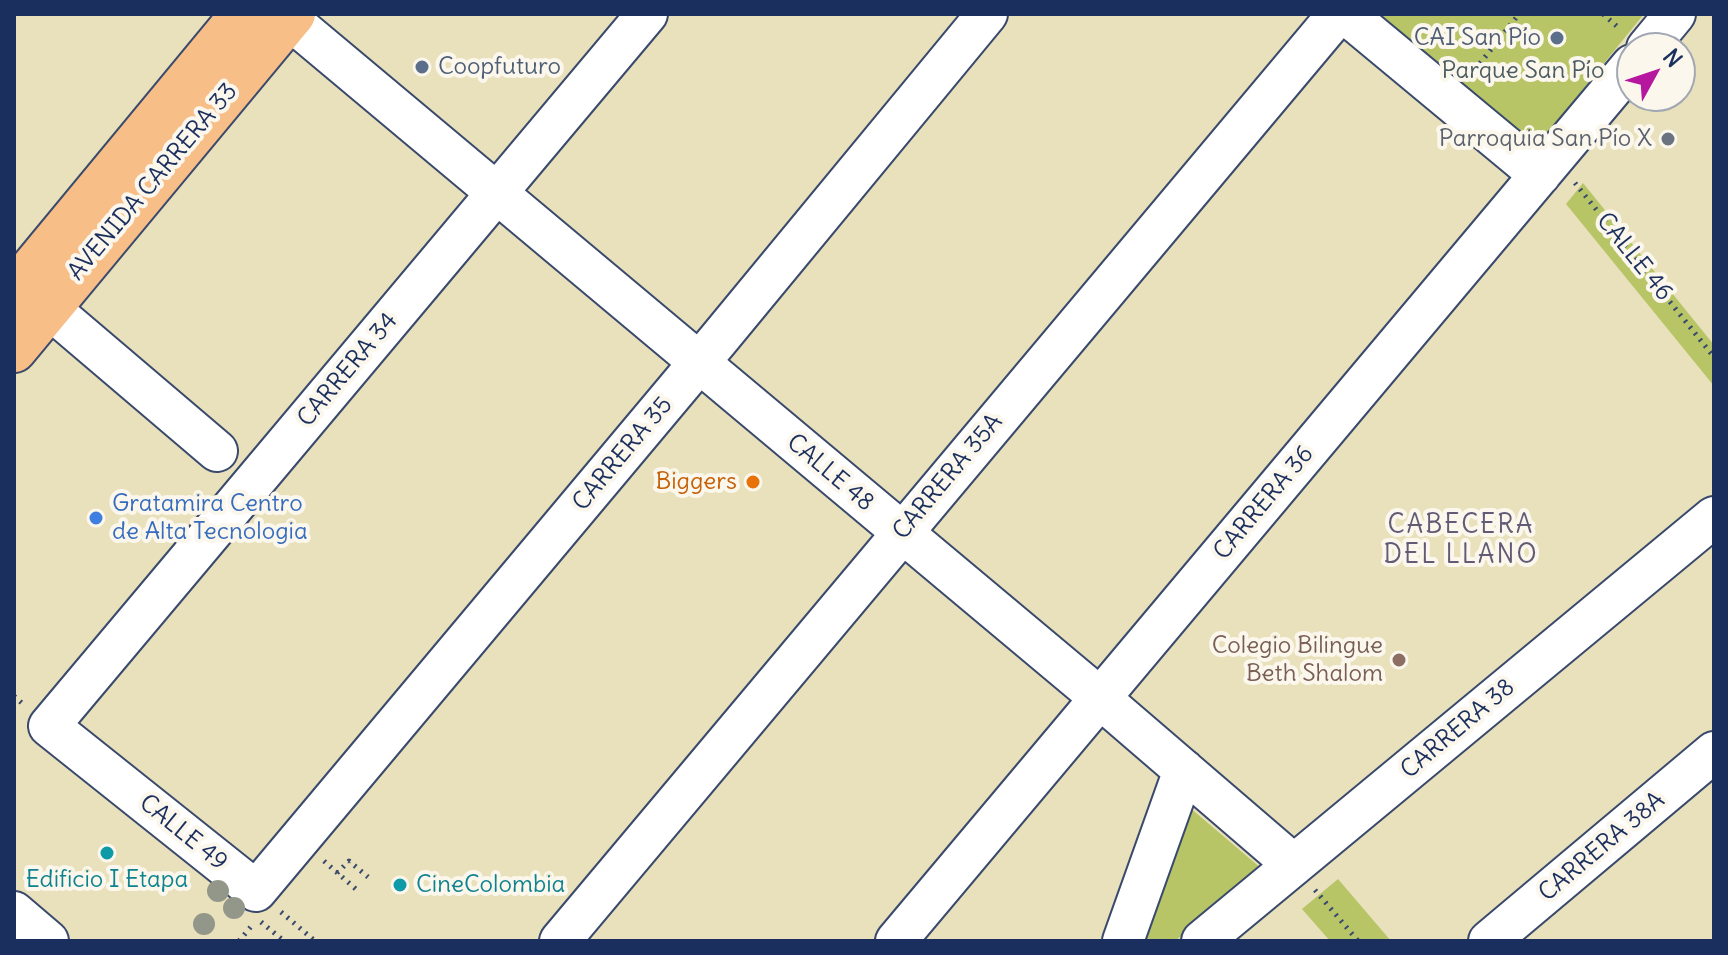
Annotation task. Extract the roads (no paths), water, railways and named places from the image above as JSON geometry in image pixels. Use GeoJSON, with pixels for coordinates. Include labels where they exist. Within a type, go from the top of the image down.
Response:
{"type":"FeatureCollection","features":[{"type":"Feature","properties":{"kind":"main road","name":"AVENIDA CARRERA 33"},"geometry":{"type":"LineString","coordinates":[[14,350],[32,300],[243,14]]}},
{"type":"Feature","properties":{"kind":"main road","name":"AVENIDA CARRERA 33"},"geometry":{"type":"LineString","coordinates":[[32,300],[288,16]]}},
{"type":"Feature","properties":{"kind":"street","name":"CARRERA 34"},"geometry":{"type":"LineString","coordinates":[[49,726],[647,14]]}},
{"type":"Feature","properties":{"kind":"street","name":"CARRERA 35"},"geometry":{"type":"LineString","coordinates":[[256,905],[299,840],[987,14]]}},
{"type":"Feature","properties":{"kind":"street","name":"CARRERA 35A"},"geometry":{"type":"LineString","coordinates":[[560,941],[1338,14]]}},
{"type":"Feature","properties":{"kind":"street"},"geometry":{"type":"LineString","coordinates":[[1346,14],[1450,100],[1547,166]]}},
{"type":"Feature","properties":{"kind":"street","name":"CARRERA 36"},"geometry":{"type":"LineString","coordinates":[[1653,32],[1675,14]]}},
{"type":"Feature","properties":{"kind":"street","name":"CALLE 48"},"geometry":{"type":"LineString","coordinates":[[288,16],[1294,865]]}},
{"type":"Feature","properties":{"kind":"street","name":"CARRERA 36"},"geometry":{"type":"LineString","coordinates":[[896,941],[1547,166],[1616,72]]}},
{"type":"Feature","properties":{"kind":"street"},"geometry":{"type":"LineString","coordinates":[[32,300],[217,451]]}},
{"type":"Feature","properties":{"kind":"street","name":"CARRERA 38"},"geometry":{"type":"LineString","coordinates":[[1202,941],[1714,517]]}},
{"type":"Feature","properties":{"kind":"street","name":"CALLE 49"},"geometry":{"type":"LineString","coordinates":[[49,726],[256,905]]}},
{"type":"Feature","properties":{"kind":"street","name":"CARRERA 38A"},"geometry":{"type":"LineString","coordinates":[[1489,941],[1714,752]]}},
{"type":"Feature","properties":{"kind":"street"},"geometry":{"type":"LineString","coordinates":[[1123,941],[1184,770]]}},
{"type":"Feature","properties":{"kind":"street"},"geometry":{"type":"LineString","coordinates":[[14,912],[48,941]]}},
{"type":"Feature","properties":{"kind":"place","name":"CAI San Pío"},"geometry":{"type":"Point","coordinates":[1557,38]}},
{"type":"Feature","properties":{"kind":"place","name":"Coopfuturo"},"geometry":{"type":"Point","coordinates":[422,67]}},
{"type":"Feature","properties":{"kind":"place","name":"Parroquia San Pío X"},"geometry":{"type":"Point","coordinates":[1668,139]}},
{"type":"Feature","properties":{"kind":"place","name":"Biggers"},"geometry":{"type":"Point","coordinates":[753,482]}},
{"type":"Feature","properties":{"kind":"place","name":"Gratamira Centro de Alta Tecnologia"},"geometry":{"type":"Point","coordinates":[96,518]}},
{"type":"Feature","properties":{"kind":"place","name":"Colegio Bilingue Beth Shalom"},"geometry":{"type":"Point","coordinates":[1399,660]}},
{"type":"Feature","properties":{"kind":"place","name":"Edificio I Etapa"},"geometry":{"type":"Point","coordinates":[107,853]}},
{"type":"Feature","properties":{"kind":"place","name":"CineColombia"},"geometry":{"type":"Point","coordinates":[400,885]}},
{"type":"Feature","properties":{"kind":"district","name":"CABECERA DEL LLANO"},"geometry":{"type":"Point","coordinates":[1461,541]}},
{"type":"Feature","properties":{"kind":"park label","name":"Parque San Pío"},"geometry":{"type":"Point","coordinates":[1523,71]}}]}
